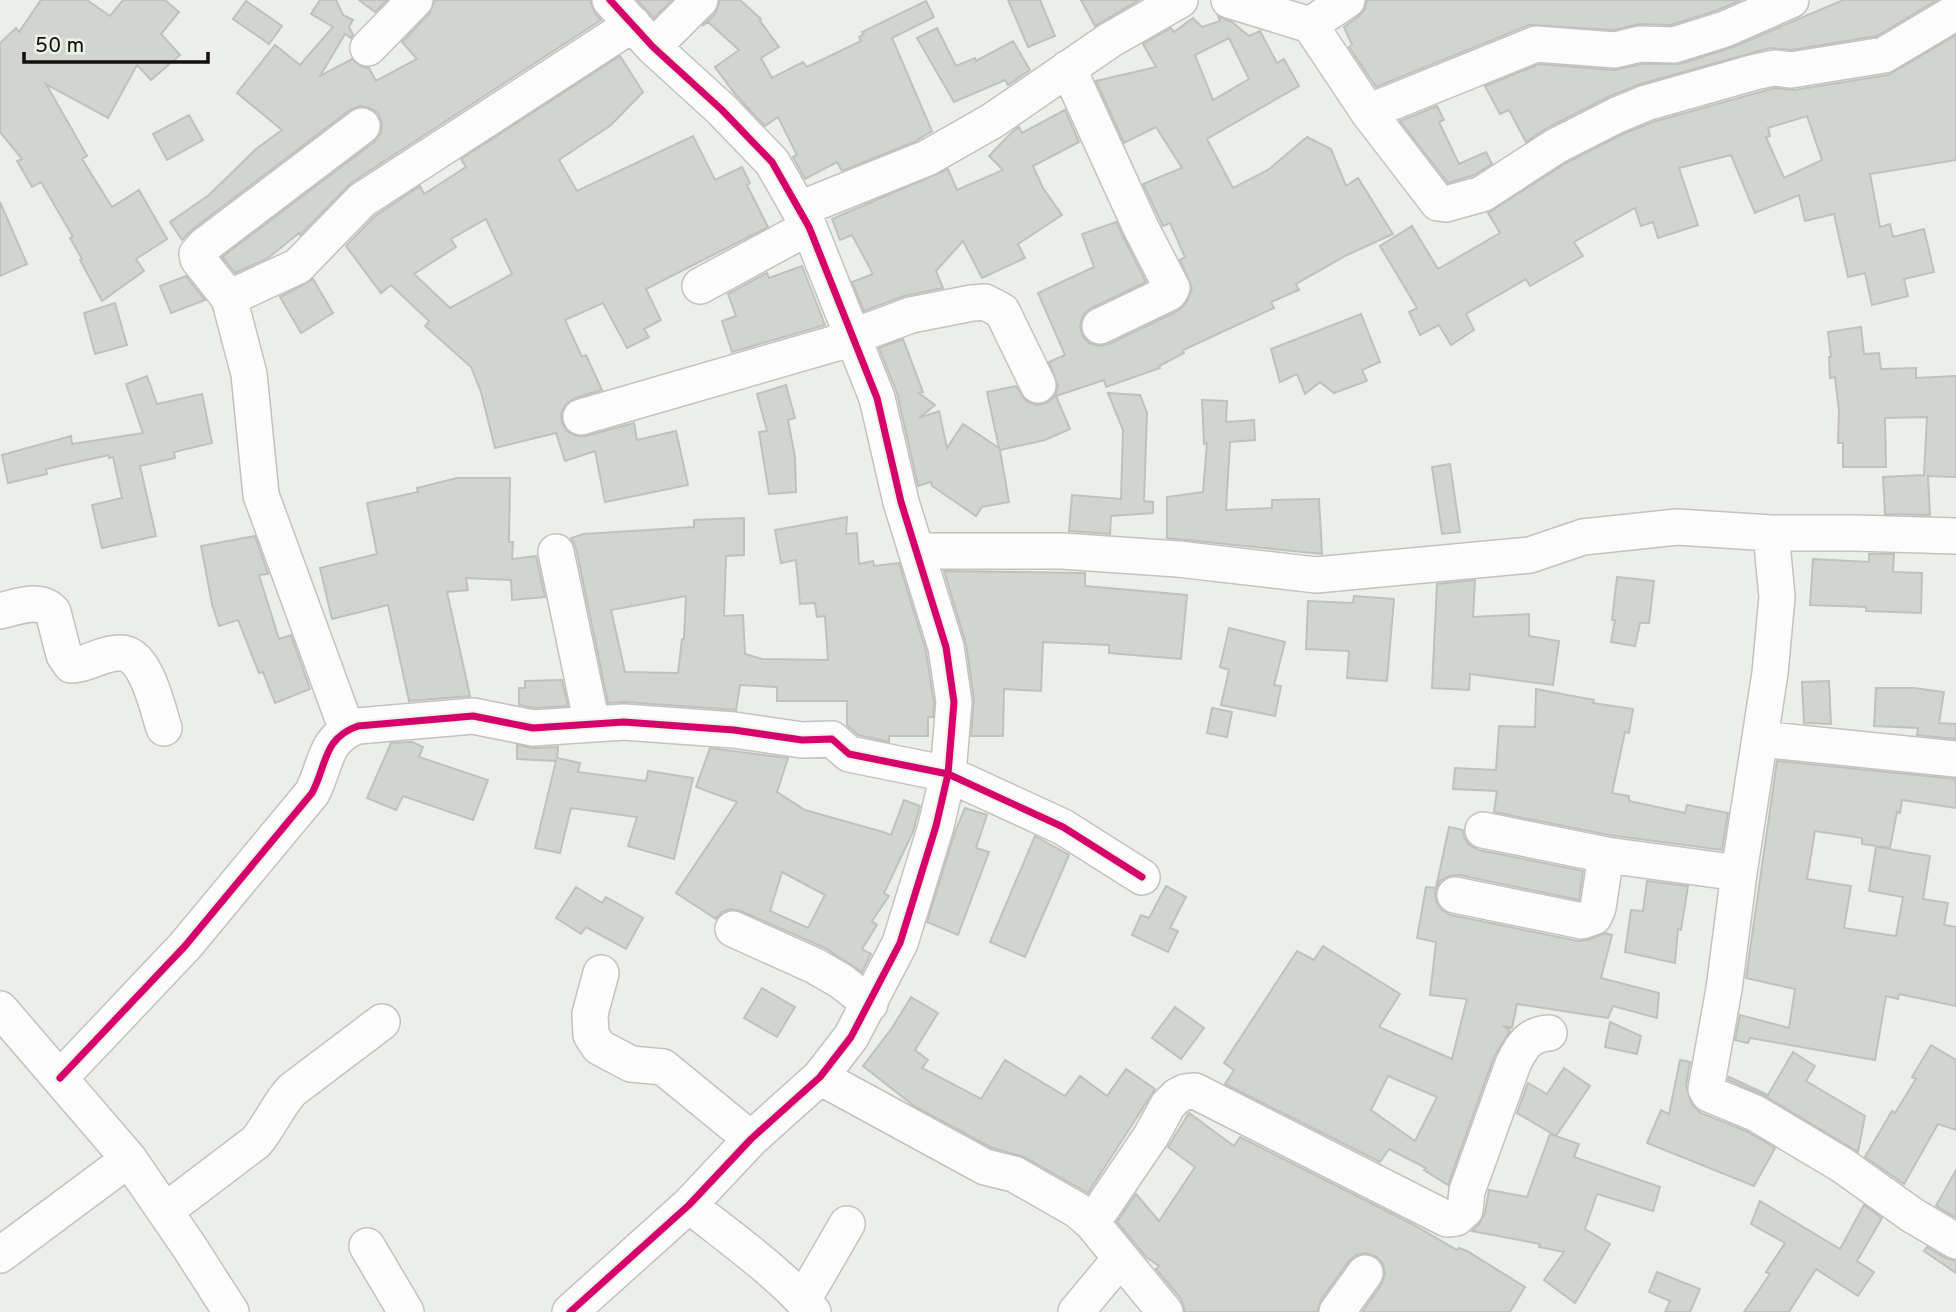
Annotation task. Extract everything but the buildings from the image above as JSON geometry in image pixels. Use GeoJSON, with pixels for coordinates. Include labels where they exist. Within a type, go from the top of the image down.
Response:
{"type":"FeatureCollection","features":[{"type":"Feature","properties":{"kind":"street"},"geometry":{"type":"LineString","coordinates":[[368,48],[415,0]]}},
{"type":"Feature","properties":{"kind":"street"},"geometry":{"type":"LineString","coordinates":[[229,298],[298,266],[362,200],[632,24],[700,0]]}},
{"type":"Feature","properties":{"kind":"street"},"geometry":{"type":"LineString","coordinates":[[700,286],[805,218],[927,158],[992,121],[1068,68],[1180,0]]}},
{"type":"Feature","properties":{"kind":"street"},"geometry":{"type":"LineString","coordinates":[[1230,0],[1310,25],[1368,112],[1438,202],[1446,204],[1482,194],[1556,146],[1646,103],[1774,68],[1791,70],[1884,55],[1956,12]]}},
{"type":"Feature","properties":{"kind":"street"},"geometry":{"type":"LineString","coordinates":[[1310,25],[1347,0]]}},
{"type":"Feature","properties":{"kind":"street"},"geometry":{"type":"LineString","coordinates":[[1368,112],[1536,44],[1615,50],[1640,44],[1674,45],[1725,29],[1791,0]]}},
{"type":"Feature","properties":{"kind":"street"},"geometry":{"type":"LineString","coordinates":[[570,1312],[689,1205],[751,1139],[820,1077],[851,1037],[900,943],[936,826],[948,774],[954,702],[946,647],[901,502],[877,398],[805,218],[772,162],[632,24]]}},
{"type":"Feature","properties":{"kind":"street"},"geometry":{"type":"LineString","coordinates":[[1068,68],[1141,228],[1172,288],[1168,293],[1100,326]]}},
{"type":"Feature","properties":{"kind":"street"},"geometry":{"type":"LineString","coordinates":[[347,730],[261,495],[249,374],[229,298],[198,259],[200,251],[362,126]]}},
{"type":"Feature","properties":{"kind":"street"},"geometry":{"type":"LineString","coordinates":[[581,417],[833,344],[911,315],[942,307],[985,302],[1002,312],[1038,385]]}},
{"type":"Feature","properties":{"kind":"street"},"geometry":{"type":"LineString","coordinates":[[916,551],[1062,551],[1178,559],[1316,575],[1530,555],[1583,537],[1677,527],[1771,533],[1956,536]]}},
{"type":"Feature","properties":{"kind":"street"},"geometry":{"type":"LineString","coordinates":[[1771,533],[1777,597],[1770,673],[1707,1092],[1755,1113],[1842,1165],[1912,1215],[1956,1241]]}},
{"type":"Feature","properties":{"kind":"street"},"geometry":{"type":"LineString","coordinates":[[556,552],[592,724]]}},
{"type":"Feature","properties":{"kind":"street"},"geometry":{"type":"LineString","coordinates":[[0,611],[25,605],[42,605],[49,608],[53,612],[64,655],[71,665],[120,652],[130,655],[146,673],[164,728]]}},
{"type":"Feature","properties":{"kind":"street"},"geometry":{"type":"LineString","coordinates":[[60,1078],[185,946],[292,819],[320,778],[327,751],[338,737],[358,726],[474,716],[533,728],[624,722],[734,730],[802,740],[832,739],[849,754],[948,774],[1063,827],[1142,877]]}},
{"type":"Feature","properties":{"kind":"street"},"geometry":{"type":"LineString","coordinates":[[1760,739],[1956,759]]}},
{"type":"Feature","properties":{"kind":"street"},"geometry":{"type":"LineString","coordinates":[[1483,831],[1606,855],[1739,873]]}},
{"type":"Feature","properties":{"kind":"street"},"geometry":{"type":"LineString","coordinates":[[1455,895],[1583,921],[1594,917],[1598,908],[1606,855]]}},
{"type":"Feature","properties":{"kind":"street"},"geometry":{"type":"LineString","coordinates":[[733,929],[815,966],[841,981],[870,1004]]}},
{"type":"Feature","properties":{"kind":"street"},"geometry":{"type":"LineString","coordinates":[[601,973],[590,1014],[591,1035],[599,1046],[631,1064],[663,1067],[751,1139]]}},
{"type":"Feature","properties":{"kind":"street"},"geometry":{"type":"LineString","coordinates":[[0,1009],[129,1159],[230,1312]]}},
{"type":"Feature","properties":{"kind":"street"},"geometry":{"type":"LineString","coordinates":[[165,1211],[256,1142],[292,1090],[382,1022]]}},
{"type":"Feature","properties":{"kind":"street"},"geometry":{"type":"LineString","coordinates":[[1092,1223],[1151,1136],[1168,1105],[1177,1096],[1195,1091],[1447,1219],[1456,1218],[1465,1210],[1467,1191],[1522,1046],[1539,1034],[1549,1033]]}},
{"type":"Feature","properties":{"kind":"street"},"geometry":{"type":"LineString","coordinates":[[820,1077],[985,1167],[1014,1174],[1077,1210],[1092,1223],[1165,1312]]}},
{"type":"Feature","properties":{"kind":"street"},"geometry":{"type":"LineString","coordinates":[[0,1255],[129,1159]]}},
{"type":"Feature","properties":{"kind":"street"},"geometry":{"type":"LineString","coordinates":[[689,1205],[808,1306],[847,1224]]}},
{"type":"Feature","properties":{"kind":"street"},"geometry":{"type":"LineString","coordinates":[[367,1246],[406,1312]]}},
{"type":"Feature","properties":{"kind":"street"},"geometry":{"type":"LineString","coordinates":[[1076,1312],[1120,1259]]}},
{"type":"Feature","properties":{"kind":"street"},"geometry":{"type":"LineString","coordinates":[[1337,1312],[1365,1273]]}},
{"type":"Feature","properties":{"kind":"cycle path"},"geometry":{"type":"LineString","coordinates":[[570,1312],[689,1205],[751,1139],[820,1077],[851,1037],[900,943],[936,826],[948,774],[954,702],[946,647],[901,502],[877,398],[809,227],[772,162],[722,110],[653,47],[610,0]]}},
{"type":"Feature","properties":{"kind":"cycle path"},"geometry":{"type":"LineString","coordinates":[[60,1078],[185,946],[312,793],[332,745],[347,731],[358,726],[473,716],[533,728],[624,722],[734,730],[802,740],[832,739],[849,754],[948,774],[1063,827],[1142,877]]}}]}
